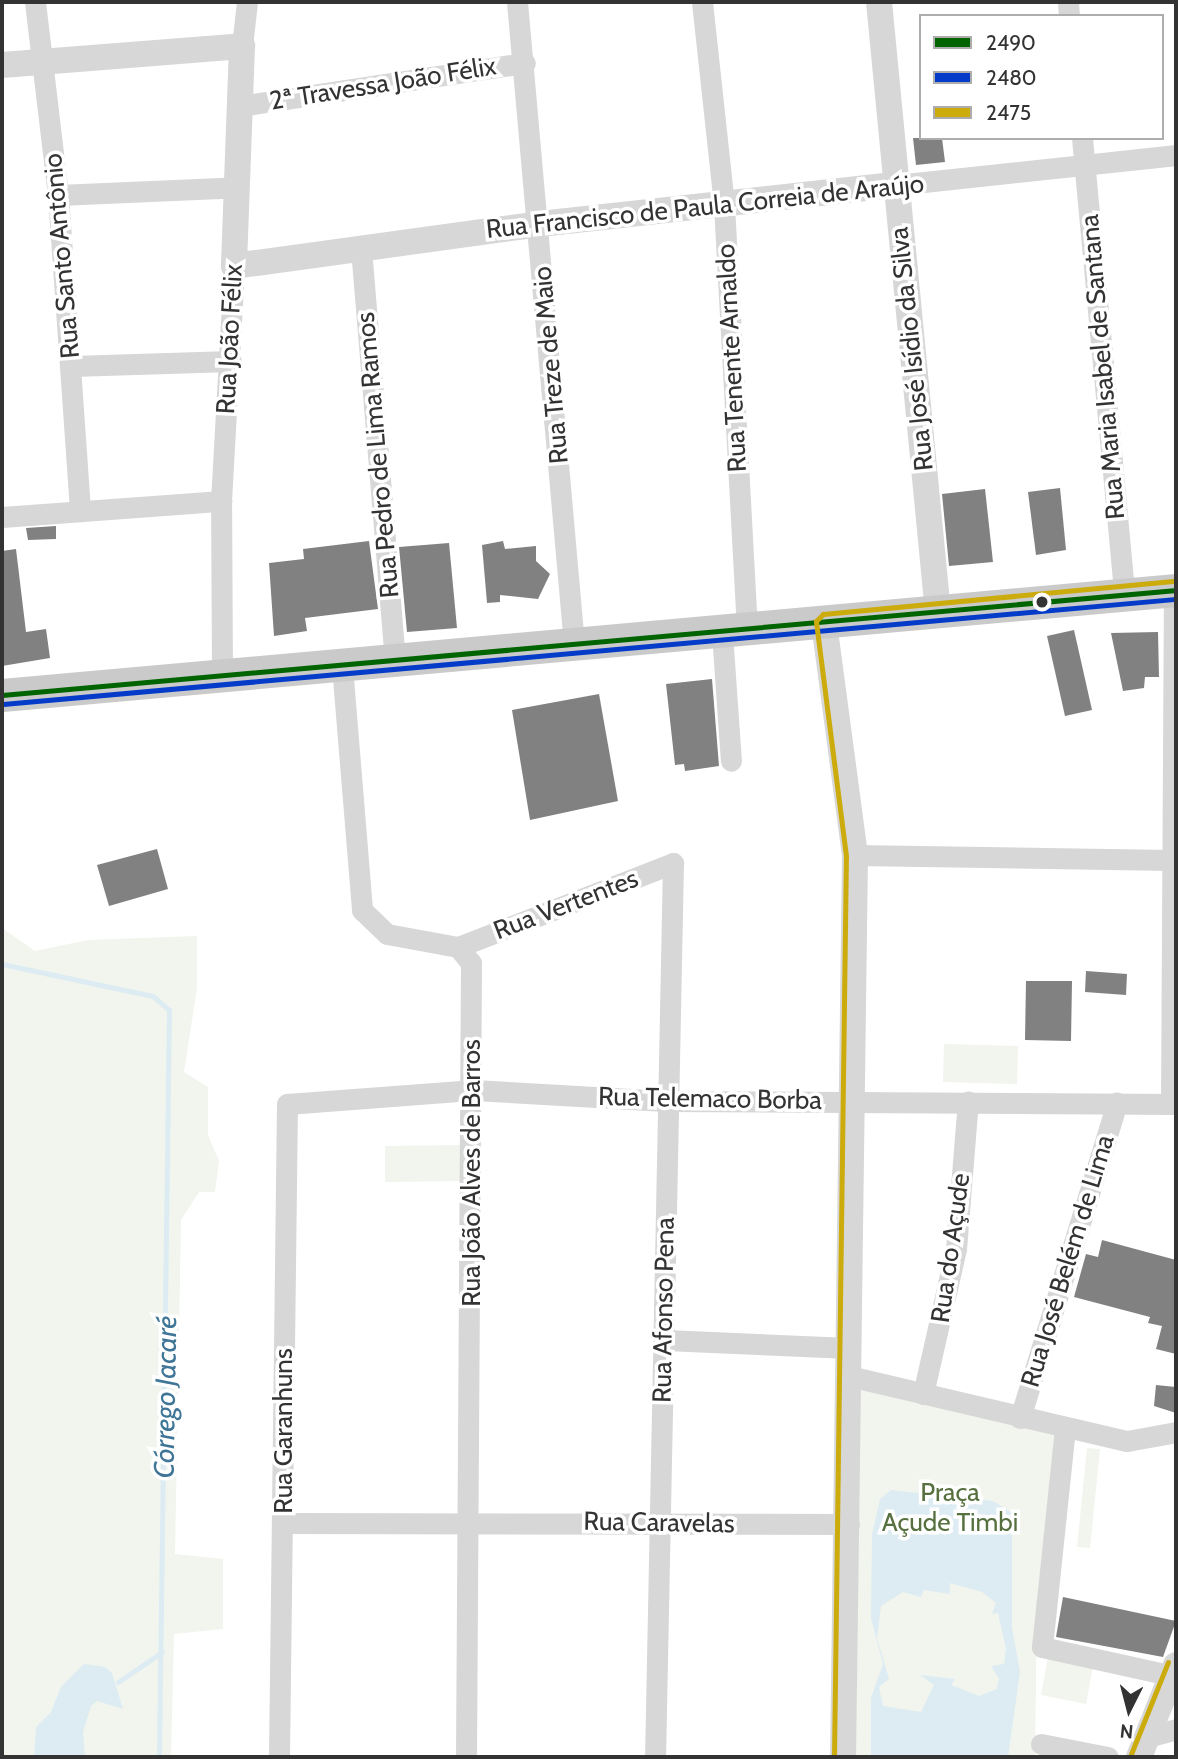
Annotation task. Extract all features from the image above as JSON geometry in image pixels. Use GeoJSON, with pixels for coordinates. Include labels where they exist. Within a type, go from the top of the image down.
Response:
{"type":"FeatureCollection","features":[{"type":"Feature","properties":{"kind":"main road"},"geometry":{"type":"LineString","coordinates":[[2,695],[734,632],[1175,590]]}},
{"type":"Feature","properties":{"kind":"street","name":"Rua Santo Antônio"},"geometry":{"type":"LineString","coordinates":[[35,2],[58,195],[80,511]]}},
{"type":"Feature","properties":{"kind":"street","name":"Rua João Félix"},"geometry":{"type":"LineString","coordinates":[[222,676],[221,501],[231,361],[240,106],[247,2]]}},
{"type":"Feature","properties":{"kind":"street","name":"Rua Treze de Maio"},"geometry":{"type":"LineString","coordinates":[[517,2],[540,224],[574,645]]}},
{"type":"Feature","properties":{"kind":"street","name":"Rua Tenente Arnaldo"},"geometry":{"type":"LineString","coordinates":[[702,2],[724,205],[734,632],[731,761]]}},
{"type":"Feature","properties":{"kind":"street","name":"Rua José Isídio da Silva"},"geometry":{"type":"LineString","coordinates":[[879,2],[938,612]]}},
{"type":"Feature","properties":{"kind":"street"},"geometry":{"type":"LineString","coordinates":[[2,65],[243,46]]}},
{"type":"Feature","properties":{"kind":"street","name":"2ª Travessa João Félix"},"geometry":{"type":"LineString","coordinates":[[240,106],[525,63]]}},
{"type":"Feature","properties":{"kind":"street","name":"Rua Maria Isabel de Santana"},"geometry":{"type":"LineString","coordinates":[[1082,140],[1124,595]]}},
{"type":"Feature","properties":{"kind":"street","name":"Rua Francisco de Paula Correia de Araújo"},"geometry":{"type":"LineString","coordinates":[[234,267],[540,224],[1176,155]]}},
{"type":"Feature","properties":{"kind":"street"},"geometry":{"type":"LineString","coordinates":[[58,195],[238,187]]}},
{"type":"Feature","properties":{"kind":"street","name":"Rua Pedro de Lima Ramos"},"geometry":{"type":"LineString","coordinates":[[361,248],[395,661]]}},
{"type":"Feature","properties":{"kind":"street"},"geometry":{"type":"LineString","coordinates":[[72,366],[231,361]]}},
{"type":"Feature","properties":{"kind":"street"},"geometry":{"type":"LineString","coordinates":[[2,517],[221,501]]}},
{"type":"Feature","properties":{"kind":"street"},"geometry":{"type":"LineString","coordinates":[[1174,1104],[1171,860],[1175,590]]}},
{"type":"Feature","properties":{"kind":"street"},"geometry":{"type":"LineString","coordinates":[[824,623],[855,855],[849,1524],[843,1757]]}},
{"type":"Feature","properties":{"kind":"street"},"geometry":{"type":"LineString","coordinates":[[342,666],[362,910],[387,934],[458,947]]}},
{"type":"Feature","properties":{"kind":"street"},"geometry":{"type":"LineString","coordinates":[[855,855],[1171,860]]}},
{"type":"Feature","properties":{"kind":"street","name":"Rua Vertentes"},"geometry":{"type":"LineString","coordinates":[[458,947],[673,863]]}},
{"type":"Feature","properties":{"kind":"street","name":"Rua Afonso Pena"},"geometry":{"type":"LineString","coordinates":[[655,1757],[665,1340],[666,1101],[673,863]]}},
{"type":"Feature","properties":{"kind":"street","name":"Rua João Alves de Barros"},"geometry":{"type":"LineString","coordinates":[[458,947],[471,963],[474,1090],[466,1757]]}},
{"type":"Feature","properties":{"kind":"street","name":"Rua Telemaco Borba"},"geometry":{"type":"LineString","coordinates":[[287,1104],[474,1090],[666,1101],[1174,1104]]}},
{"type":"Feature","properties":{"kind":"street","name":"Rua do Açude"},"geometry":{"type":"LineString","coordinates":[[923,1394],[956,1249],[968,1101]]}},
{"type":"Feature","properties":{"kind":"street","name":"Rua José Belém de Lima"},"geometry":{"type":"LineString","coordinates":[[1020,1418],[1117,1103]]}},
{"type":"Feature","properties":{"kind":"street","name":"Rua Garanhuns"},"geometry":{"type":"LineString","coordinates":[[279,1757],[287,1104]]}},
{"type":"Feature","properties":{"kind":"street"},"geometry":{"type":"LineString","coordinates":[[665,1340],[849,1348]]}},
{"type":"Feature","properties":{"kind":"street"},"geometry":{"type":"LineString","coordinates":[[849,1376],[1127,1441],[1176,1432]]}},
{"type":"Feature","properties":{"kind":"street"},"geometry":{"type":"LineString","coordinates":[[1065,1428],[1042,1647],[1175,1671],[1143,1747]]}},
{"type":"Feature","properties":{"kind":"street","name":"Rua Caravelas"},"geometry":{"type":"LineString","coordinates":[[283,1523],[469,1520],[849,1524]]}},
{"type":"Feature","properties":{"kind":"street"},"geometry":{"type":"LineString","coordinates":[[1143,1747],[1176,1729]]}},
{"type":"Feature","properties":{"kind":"street"},"geometry":{"type":"LineString","coordinates":[[1041,1744],[1108,1757]]}},
{"type":"Feature","properties":{"kind":"green space"},"geometry":{"type":"Polygon","coordinates":[[[2,928],[35,951],[88,940],[197,936],[197,988],[184,1072],[208,1087],[208,1135],[219,1161],[215,1192],[199,1192],[181,1220],[175,1554],[223,1559],[223,1629],[174,1634],[171,1757],[2,1757],[2,928]]]}},
{"type":"Feature","properties":{"kind":"green space"},"geometry":{"type":"Polygon","coordinates":[[[944,1044],[1018,1046],[1017,1084],[943,1082],[944,1044]]]}},
{"type":"Feature","properties":{"kind":"green space"},"geometry":{"type":"Polygon","coordinates":[[[464,1145],[465,1181],[385,1182],[385,1146],[464,1145]]]}},
{"type":"Feature","properties":{"kind":"green space","name":"Praça Açude Timbi"},"geometry":{"type":"Polygon","coordinates":[[[855,1385],[1055,1433],[1037,1600],[1035,1757],[851,1757],[855,1385]]]}},
{"type":"Feature","properties":{"kind":"green space"},"geometry":{"type":"Polygon","coordinates":[[[1087,1448],[1100,1449],[1090,1548],[1077,1547],[1087,1448]]]}},
{"type":"Feature","properties":{"kind":"green space"},"geometry":{"type":"Polygon","coordinates":[[[1048,1657],[1093,1665],[1086,1704],[1041,1695],[1048,1657]]]}},
{"type":"Feature","properties":{"kind":"shaded area"},"geometry":{"type":"Polygon","coordinates":[[[891,1490],[993,1501],[1012,1513],[1012,1628],[1020,1672],[1008,1757],[871,1757],[871,1698],[883,1664],[871,1618],[872,1535],[880,1499],[891,1490]],[[950,1583],[950,1594],[924,1590],[921,1597],[903,1592],[881,1606],[877,1638],[889,1679],[879,1687],[883,1706],[921,1712],[934,1685],[920,1675],[955,1679],[951,1685],[979,1696],[997,1689],[999,1679],[991,1666],[1004,1664],[1006,1649],[998,1613],[992,1614],[996,1603],[982,1592],[950,1583]]]}},
{"type":"Feature","properties":{"kind":"shaded area"},"geometry":{"type":"Polygon","coordinates":[[[84,1664],[105,1667],[112,1673],[123,1709],[97,1701],[91,1706],[83,1732],[85,1757],[34,1757],[36,1727],[51,1712],[61,1687],[84,1664]]]}},
{"type":"Feature","properties":{"kind":"building"},"geometry":{"type":"Polygon","coordinates":[[[913,138],[942,140],[945,162],[916,165],[913,138]]]}},
{"type":"Feature","properties":{"kind":"building"},"geometry":{"type":"Polygon","coordinates":[[[1060,488],[1066,550],[1036,555],[1028,492],[1060,488]]]}},
{"type":"Feature","properties":{"kind":"building"},"geometry":{"type":"Polygon","coordinates":[[[985,489],[993,562],[949,566],[942,494],[985,489]]]}},
{"type":"Feature","properties":{"kind":"building"},"geometry":{"type":"Polygon","coordinates":[[[56,526],[56,539],[28,540],[26,528],[56,526]]]}},
{"type":"Feature","properties":{"kind":"building"},"geometry":{"type":"Polygon","coordinates":[[[369,541],[378,609],[305,618],[307,631],[274,636],[269,563],[304,559],[303,549],[369,541]]]}},
{"type":"Feature","properties":{"kind":"building"},"geometry":{"type":"Polygon","coordinates":[[[503,541],[505,549],[536,546],[536,561],[550,574],[538,599],[500,595],[500,602],[487,603],[482,545],[503,541]]]}},
{"type":"Feature","properties":{"kind":"building"},"geometry":{"type":"Polygon","coordinates":[[[449,543],[457,628],[407,632],[399,547],[449,543]]]}},
{"type":"Feature","properties":{"kind":"building"},"geometry":{"type":"Polygon","coordinates":[[[16,549],[26,632],[46,629],[50,658],[2,666],[2,551],[16,549]]]}},
{"type":"Feature","properties":{"kind":"building"},"geometry":{"type":"Polygon","coordinates":[[[1074,630],[1092,710],[1065,716],[1047,636],[1074,630]]]}},
{"type":"Feature","properties":{"kind":"building"},"geometry":{"type":"Polygon","coordinates":[[[1158,632],[1159,677],[1145,677],[1144,688],[1123,691],[1111,633],[1158,632]]]}},
{"type":"Feature","properties":{"kind":"building"},"geometry":{"type":"Polygon","coordinates":[[[712,679],[719,766],[685,771],[684,764],[675,765],[666,684],[712,679]]]}},
{"type":"Feature","properties":{"kind":"building"},"geometry":{"type":"Polygon","coordinates":[[[599,694],[618,801],[530,820],[512,710],[599,694]]]}},
{"type":"Feature","properties":{"kind":"building"},"geometry":{"type":"Polygon","coordinates":[[[157,849],[168,889],[109,906],[97,865],[157,849]]]}},
{"type":"Feature","properties":{"kind":"building"},"geometry":{"type":"Polygon","coordinates":[[[1086,971],[1127,974],[1126,995],[1085,992],[1086,971]]]}},
{"type":"Feature","properties":{"kind":"building"},"geometry":{"type":"Polygon","coordinates":[[[1026,981],[1072,981],[1071,1041],[1025,1040],[1026,981]]]}},
{"type":"Feature","properties":{"kind":"building"},"geometry":{"type":"Polygon","coordinates":[[[1102,1240],[1176,1260],[1176,1354],[1156,1349],[1162,1326],[1148,1323],[1150,1317],[1074,1297],[1086,1254],[1098,1257],[1102,1240]]]}},
{"type":"Feature","properties":{"kind":"building"},"geometry":{"type":"Polygon","coordinates":[[[1156,1385],[1176,1387],[1176,1413],[1154,1406],[1156,1385]]]}},
{"type":"Feature","properties":{"kind":"building"},"geometry":{"type":"Polygon","coordinates":[[[1063,1597],[1176,1621],[1163,1657],[1056,1637],[1063,1597]]]}},
{"type":"Feature","properties":{"kind":"waterway","name":"Córrego Jacaré"},"geometry":{"type":"LineString","coordinates":[[2,964],[153,996],[169,1010],[159,1757]]}},
{"type":"Feature","properties":{"kind":"waterway","name":"Córrego Jacaré"},"geometry":{"type":"LineString","coordinates":[[118,1682],[162,1652]]}},
{"type":"Feature","properties":{"kind":"transit line","name":"2475"},"geometry":{"type":"LineString","coordinates":[[834,1757],[846,856],[816,621],[823,614],[1175,581]]}},
{"type":"Feature","properties":{"kind":"transit line","name":"2490"},"geometry":{"type":"LineString","coordinates":[[2,695],[1176,590]]}},
{"type":"Feature","properties":{"kind":"transit line","name":"2480"},"geometry":{"type":"LineString","coordinates":[[3,704],[1176,599]]}},
{"type":"Feature","properties":{"kind":"transit line","name":"2475"},"geometry":{"type":"LineString","coordinates":[[1131,1754],[1168,1662]]}}]}
